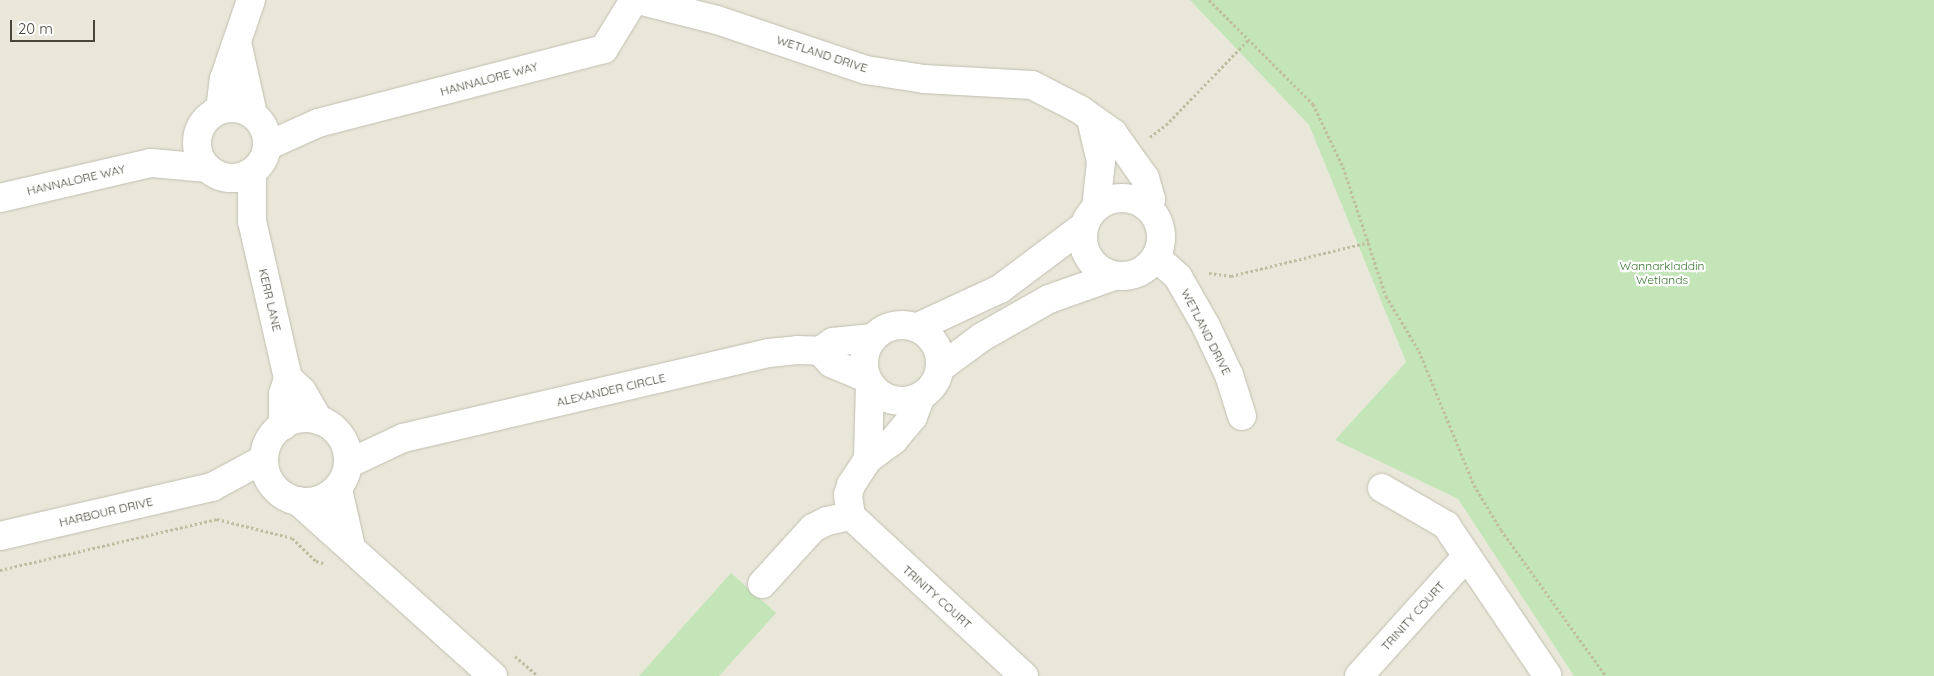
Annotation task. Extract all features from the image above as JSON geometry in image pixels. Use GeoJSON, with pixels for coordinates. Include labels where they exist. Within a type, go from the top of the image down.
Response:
{"type":"FeatureCollection","features":[{"type":"Feature","properties":{"kind":"street"},"geometry":{"type":"LineString","coordinates":[[220,110],[224,79],[251,0]]}},
{"type":"Feature","properties":{"kind":"street","name":"WETLAND DRIVE"},"geometry":{"type":"LineString","coordinates":[[636,0],[717,20],[866,70],[924,79],[1032,85],[1113,133],[1139,165],[1150,190],[1149,209]]}},
{"type":"Feature","properties":{"kind":"street","name":"HANNALORE WAY"},"geometry":{"type":"LineString","coordinates":[[261,128],[318,123],[604,48],[636,0]]}},
{"type":"Feature","properties":{"kind":"street"},"geometry":{"type":"LineString","coordinates":[[238,42],[261,128],[265,156],[230,172],[199,152],[198,135],[210,116],[220,110],[236,108],[261,128]]}},
{"type":"Feature","properties":{"kind":"street"},"geometry":{"type":"LineString","coordinates":[[1091,119],[1101,162],[1090,217],[1082,239],[1088,258],[1102,271],[1114,276]]}},
{"type":"Feature","properties":{"kind":"street","name":"HANNALORE WAY"},"geometry":{"type":"LineString","coordinates":[[0,198],[151,163],[198,135]]}},
{"type":"Feature","properties":{"kind":"street","name":"HANNALORE WAY"},"geometry":{"type":"LineString","coordinates":[[151,163],[230,172]]}},
{"type":"Feature","properties":{"kind":"street","name":"KERR LANE"},"geometry":{"type":"LineString","coordinates":[[230,172],[252,221],[288,378],[283,394],[283,426]]}},
{"type":"Feature","properties":{"kind":"street"},"geometry":{"type":"LineString","coordinates":[[820,351],[831,363],[868,382],[888,399],[910,400],[921,396],[934,384],[940,368],[982,337],[1049,299],[1114,276],[1138,273],[1156,257],[1161,232],[1149,209],[1140,202],[1123,198],[1106,202],[1000,289],[918,328]]}},
{"type":"Feature","properties":{"kind":"street","name":"WETLAND DRIVE"},"geometry":{"type":"LineString","coordinates":[[1156,257],[1178,277],[1206,326],[1229,375],[1242,416]]}},
{"type":"Feature","properties":{"kind":"street"},"geometry":{"type":"LineString","coordinates":[[868,459],[868,382],[863,357],[872,338],[894,325],[918,328],[933,340],[940,368]]}},
{"type":"Feature","properties":{"kind":"street","name":"ALEXANDER CIRCLE"},"geometry":{"type":"LineString","coordinates":[[348,464],[403,438],[769,353],[796,350],[820,351],[833,342],[872,338]]}},
{"type":"Feature","properties":{"kind":"street"},"geometry":{"type":"LineString","coordinates":[[288,378],[302,390],[319,421],[341,437],[348,464],[338,489],[341,555]]}},
{"type":"Feature","properties":{"kind":"street"},"geometry":{"type":"LineString","coordinates":[[762,584],[814,528],[851,516],[848,495],[868,459],[894,440],[913,417],[921,396]]}},
{"type":"Feature","properties":{"kind":"street"},"geometry":{"type":"LineString","coordinates":[[319,421],[294,420],[283,426],[270,440],[264,459],[266,471],[288,496],[336,539],[341,555],[493,676]]}},
{"type":"Feature","properties":{"kind":"street","name":"ALEXANDER CIRCLE"},"geometry":{"type":"LineString","coordinates":[[341,437],[403,438]]}},
{"type":"Feature","properties":{"kind":"street","name":"HARBOUR DRIVE"},"geometry":{"type":"LineString","coordinates":[[0,536],[212,488],[264,459]]}},
{"type":"Feature","properties":{"kind":"street","name":"HARBOUR DRIVE"},"geometry":{"type":"LineString","coordinates":[[212,488],[288,496]]}},
{"type":"Feature","properties":{"kind":"street"},"geometry":{"type":"LineString","coordinates":[[1382,488],[1440,520],[1467,556],[1547,675]]}},
{"type":"Feature","properties":{"kind":"street"},"geometry":{"type":"LineString","coordinates":[[288,496],[314,502],[338,489]]}},
{"type":"Feature","properties":{"kind":"street","name":"TRINITY COURT"},"geometry":{"type":"LineString","coordinates":[[851,516],[1024,676]]}},
{"type":"Feature","properties":{"kind":"street","name":"TRINITY COURT"},"geometry":{"type":"LineString","coordinates":[[1359,676],[1467,556]]}},
{"type":"Feature","properties":{"kind":"path"},"geometry":{"type":"LineString","coordinates":[[1209,0],[1313,104],[1343,167],[1386,296],[1419,351],[1474,485],[1501,530],[1606,676]]}},
{"type":"Feature","properties":{"kind":"path"},"geometry":{"type":"LineString","coordinates":[[1149,138],[1166,125],[1249,39]]}},
{"type":"Feature","properties":{"kind":"path"},"geometry":{"type":"LineString","coordinates":[[1201,270],[1230,276],[1369,242]]}},
{"type":"Feature","properties":{"kind":"path"},"geometry":{"type":"LineString","coordinates":[[0,570],[217,518],[292,538],[316,561],[341,555]]}},
{"type":"Feature","properties":{"kind":"shaded area"},"geometry":{"type":"Polygon","coordinates":[[[0,0],[1190,0],[1309,125],[1406,362],[1336,440],[1458,499],[1574,676],[0,676],[0,0]]]}},
{"type":"Feature","properties":{"kind":"green space","name":"Wannarkladdin Wetlands"},"geometry":{"type":"Polygon","coordinates":[[[1190,0],[1934,0],[1934,676],[1574,676],[1458,499],[1335,440],[1406,362],[1309,125],[1190,0]]]}},
{"type":"Feature","properties":{"kind":"green space"},"geometry":{"type":"Polygon","coordinates":[[[731,573],[776,613],[719,676],[639,676],[731,573]]]}}]}
